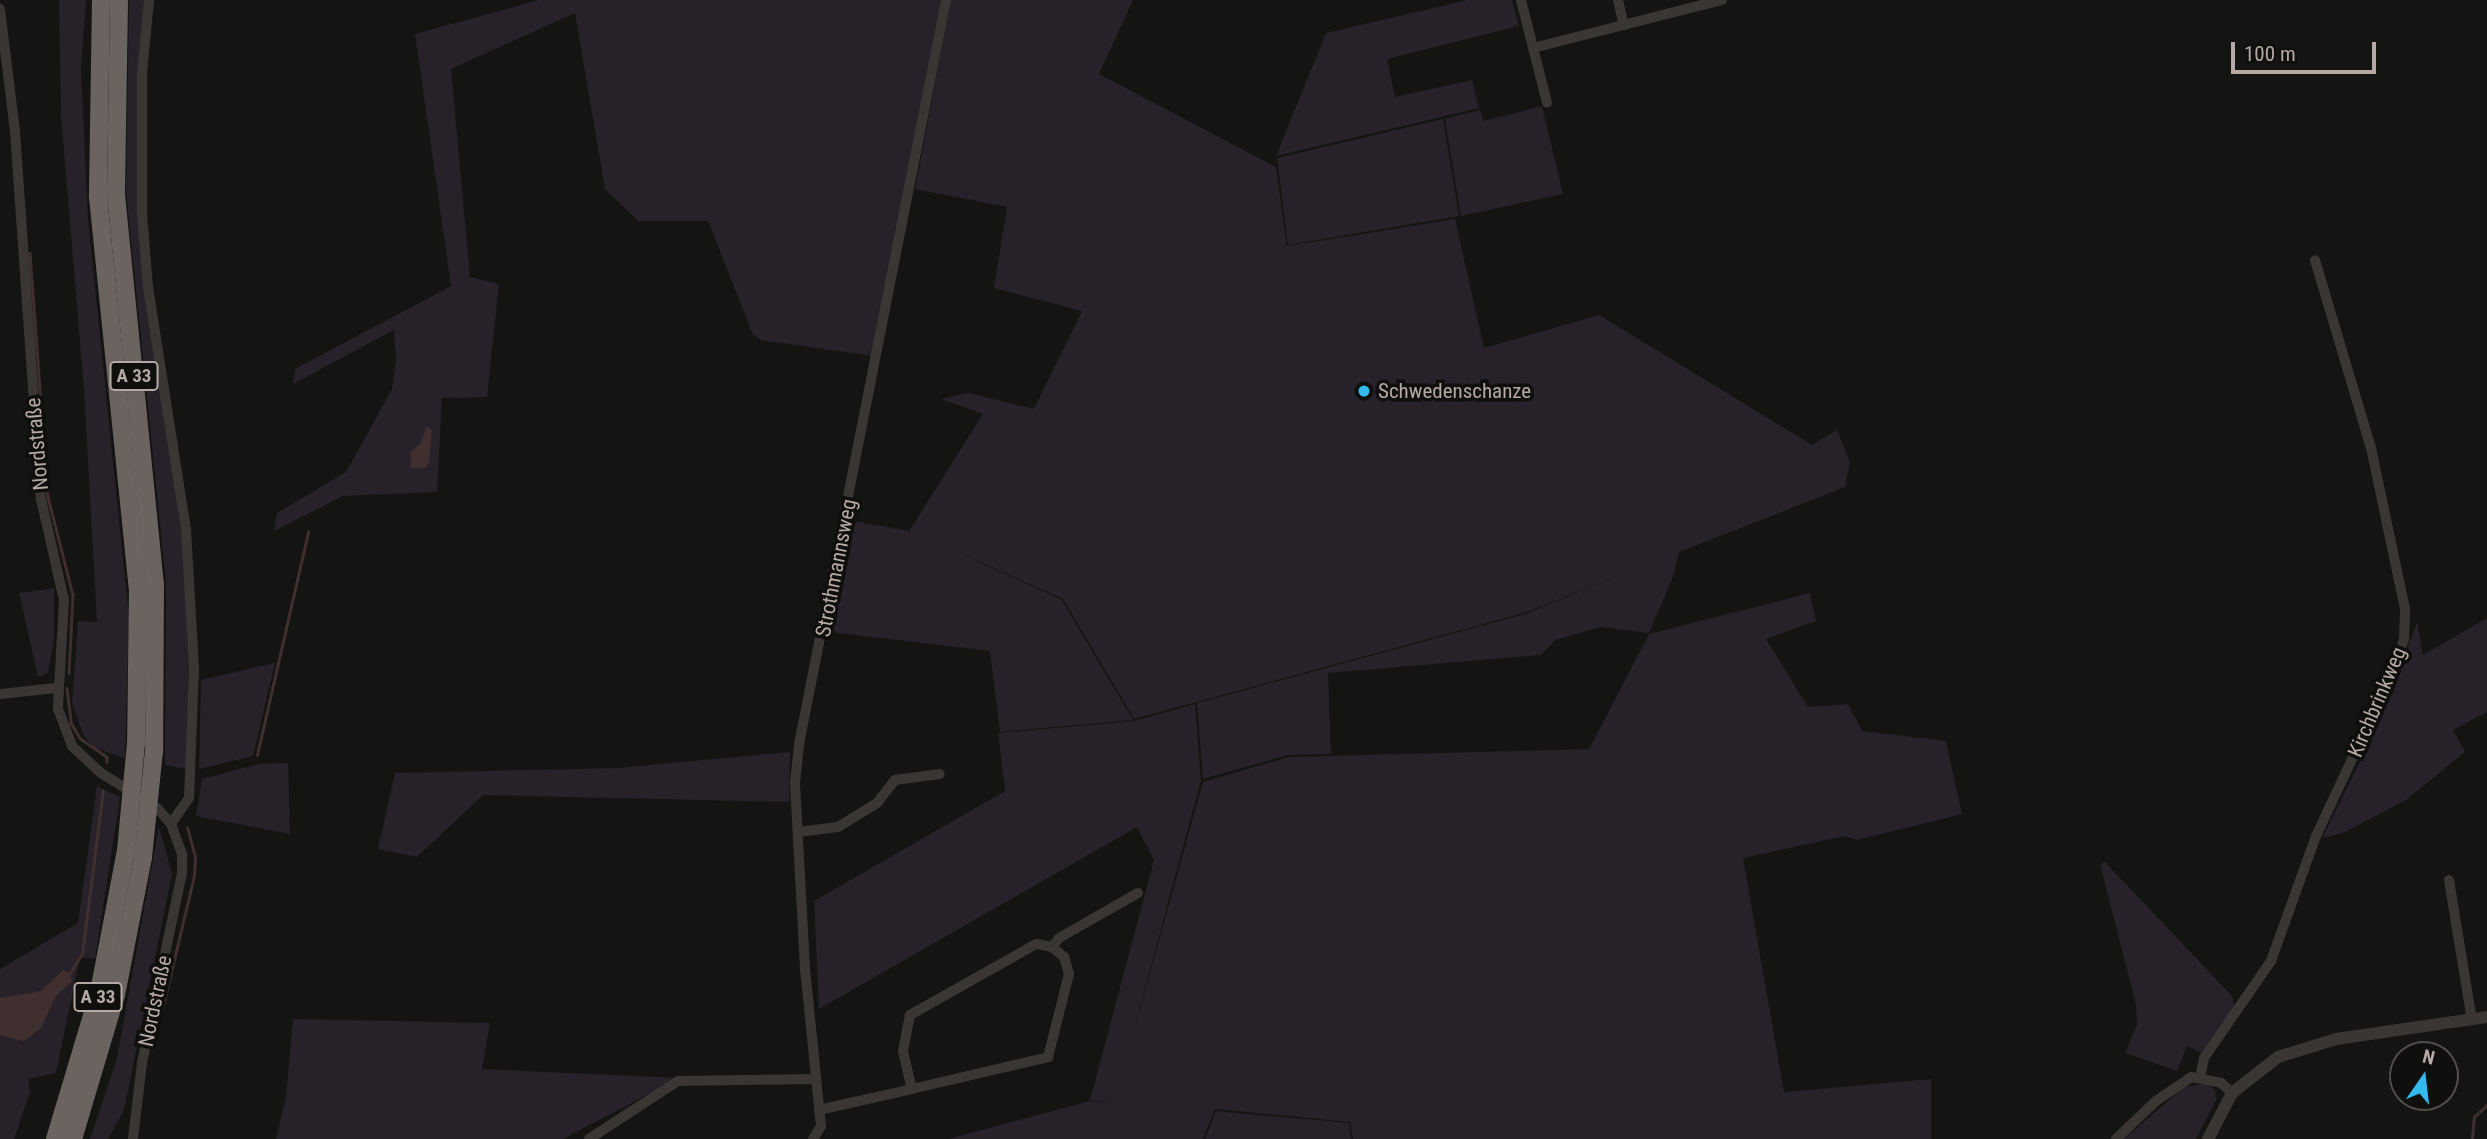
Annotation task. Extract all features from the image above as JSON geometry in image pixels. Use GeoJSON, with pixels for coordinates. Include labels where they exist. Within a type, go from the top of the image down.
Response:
{"type":"FeatureCollection","features":[{"type":"Feature","properties":{"kind":"highway","name":"A 33"},"geometry":{"type":"LineString","coordinates":[[73,1139],[116,995],[134,854],[137,575],[98,197],[101,0]]}},
{"type":"Feature","properties":{"kind":"highway","name":"A 33"},"geometry":{"type":"LineString","coordinates":[[55,1139],[99,992],[134,854],[154,751],[155,584],[116,195],[118,0]]}},
{"type":"Feature","properties":{"kind":"street"},"geometry":{"type":"LineString","coordinates":[[149,0],[142,74],[142,214],[159,367],[180,477],[192,621],[192,777],[186,806],[171,824]]}},
{"type":"Feature","properties":{"kind":"street","name":"Strothmannsweg"},"geometry":{"type":"LineString","coordinates":[[813,1139],[821,1126],[798,832],[799,744],[946,0]]}},
{"type":"Feature","properties":{"kind":"street"},"geometry":{"type":"LineString","coordinates":[[1521,0],[1547,103]]}},
{"type":"Feature","properties":{"kind":"street"},"geometry":{"type":"LineString","coordinates":[[1618,0],[1624,25]]}},
{"type":"Feature","properties":{"kind":"street"},"geometry":{"type":"LineString","coordinates":[[1533,48],[1719,0]]}},
{"type":"Feature","properties":{"kind":"street","name":"Nordstraße"},"geometry":{"type":"LineString","coordinates":[[0,9],[15,131],[39,478],[64,600],[65,643],[56,688],[63,729],[72,746],[101,773],[140,794],[171,824],[182,855],[183,873],[142,1063],[133,1139]]}},
{"type":"Feature","properties":{"kind":"street","name":"Kirchbrinkweg"},"geometry":{"type":"LineString","coordinates":[[2200,1077],[2204,1058],[2271,961],[2316,836],[2392,674],[2404,639],[2404,609],[2371,448],[2315,260]]}},
{"type":"Feature","properties":{"kind":"street"},"geometry":{"type":"LineString","coordinates":[[0,694],[56,688]]}},
{"type":"Feature","properties":{"kind":"street"},"geometry":{"type":"LineString","coordinates":[[798,832],[838,827],[877,803],[895,780],[940,774]]}},
{"type":"Feature","properties":{"kind":"street"},"geometry":{"type":"LineString","coordinates":[[2449,880],[2472,1020]]}},
{"type":"Feature","properties":{"kind":"street"},"geometry":{"type":"LineString","coordinates":[[1052,947],[1059,937],[1138,893]]}},
{"type":"Feature","properties":{"kind":"street"},"geometry":{"type":"LineString","coordinates":[[819,1110],[912,1089],[1048,1057],[1069,974],[1064,957],[1052,947],[1036,944],[911,1015],[903,1051],[912,1089]]}},
{"type":"Feature","properties":{"kind":"street"},"geometry":{"type":"LineString","coordinates":[[2208,1139],[2232,1093],[2257,1071],[2301,1048],[2487,1017]]}},
{"type":"Feature","properties":{"kind":"street"},"geometry":{"type":"LineString","coordinates":[[2116,1139],[2178,1084],[2200,1077],[2221,1083],[2232,1093]]}},
{"type":"Feature","properties":{"kind":"street"},"geometry":{"type":"LineString","coordinates":[[589,1139],[678,1081],[816,1079]]}},
{"type":"Feature","properties":{"kind":"shaded area"},"geometry":{"type":"Polygon","coordinates":[[[59,0],[86,0],[81,67],[88,219],[129,617],[125,758],[95,748],[84,736],[72,703],[78,621],[97,622],[84,390],[61,116],[59,0]]]}},
{"type":"Feature","properties":{"kind":"shaded area"},"geometry":{"type":"Polygon","coordinates":[[[129,0],[146,0],[144,288],[182,527],[189,668],[186,769],[165,765],[166,583],[126,192],[129,0]]]}},
{"type":"Feature","properties":{"kind":"shaded area"},"geometry":{"type":"Polygon","coordinates":[[[539,0],[941,0],[873,356],[761,340],[753,335],[708,221],[638,221],[605,189],[575,13],[451,69],[470,277],[499,284],[487,397],[442,398],[437,492],[343,496],[274,531],[277,513],[346,472],[392,389],[396,361],[394,330],[293,384],[295,369],[451,286],[415,34],[539,0]]]}},
{"type":"Feature","properties":{"kind":"shaded area"},"geometry":{"type":"Polygon","coordinates":[[[951,0],[1133,0],[1099,74],[1276,167],[1287,246],[1455,219],[1484,348],[1599,315],[1812,445],[1837,430],[1850,462],[1845,487],[1524,613],[1134,719],[1063,599],[945,546],[1062,600],[1133,720],[1000,732],[990,651],[830,632],[853,521],[909,531],[983,414],[941,399],[969,393],[1034,409],[1082,311],[994,288],[1007,207],[915,189],[951,0]]]}},
{"type":"Feature","properties":{"kind":"shaded area"},"geometry":{"type":"Polygon","coordinates":[[[1468,0],[1512,0],[1519,26],[1387,59],[1395,97],[1472,80],[1479,108],[1276,156],[1326,33],[1468,0]]]}},
{"type":"Feature","properties":{"kind":"shaded area"},"geometry":{"type":"Polygon","coordinates":[[[1542,106],[1563,194],[1461,216],[1445,119],[1480,110],[1484,121],[1542,106]]]}},
{"type":"Feature","properties":{"kind":"shaded area"},"geometry":{"type":"Polygon","coordinates":[[[1443,119],[1459,216],[1288,245],[1277,158],[1443,119]]]}},
{"type":"Feature","properties":{"kind":"shaded area"},"geometry":{"type":"Polygon","coordinates":[[[427,426],[432,430],[429,463],[426,468],[411,468],[410,452],[420,444],[427,426]]]}},
{"type":"Feature","properties":{"kind":"shaded area"},"geometry":{"type":"Polygon","coordinates":[[[1679,551],[1673,577],[1649,633],[1601,627],[1555,640],[1541,655],[1328,673],[1331,754],[1288,755],[1203,779],[1197,703],[1525,614],[1679,551]]]}},
{"type":"Feature","properties":{"kind":"shaded area"},"geometry":{"type":"Polygon","coordinates":[[[54,588],[54,640],[48,673],[38,677],[19,593],[54,588]]]}},
{"type":"Feature","properties":{"kind":"shaded area"},"geometry":{"type":"Polygon","coordinates":[[[1810,593],[1816,621],[1766,639],[1808,707],[1848,704],[1862,731],[1946,741],[1962,814],[1857,840],[1844,836],[1743,858],[1784,1092],[1931,1079],[1931,1139],[1353,1139],[1350,1122],[1215,1109],[1203,1139],[948,1139],[1090,1101],[1114,1104],[1090,1100],[1154,860],[1137,827],[819,1009],[814,901],[1005,791],[998,733],[1134,721],[1195,704],[1201,780],[1126,1059],[1203,782],[1289,757],[1589,749],[1649,634],[1810,593]]]}},
{"type":"Feature","properties":{"kind":"shaded area"},"geometry":{"type":"Polygon","coordinates":[[[2487,618],[2487,712],[2453,730],[2465,752],[2406,800],[2343,833],[2322,838],[2380,722],[2417,622],[2423,655],[2487,618]]]}},
{"type":"Feature","properties":{"kind":"shaded area"},"geometry":{"type":"Polygon","coordinates":[[[275,663],[253,756],[199,769],[201,680],[275,663]]]}},
{"type":"Feature","properties":{"kind":"shaded area"},"geometry":{"type":"Polygon","coordinates":[[[790,752],[789,802],[483,795],[417,857],[378,849],[395,773],[616,768],[790,752]]]}},
{"type":"Feature","properties":{"kind":"shaded area"},"geometry":{"type":"Polygon","coordinates":[[[288,763],[290,834],[196,816],[202,779],[259,764],[288,763]]]}},
{"type":"Feature","properties":{"kind":"shaded area"},"geometry":{"type":"Polygon","coordinates":[[[97,786],[120,797],[95,959],[80,957],[56,1073],[28,1079],[30,1092],[14,1139],[0,1139],[0,969],[78,923],[97,786]]]}},
{"type":"Feature","properties":{"kind":"shaded area"},"geometry":{"type":"Polygon","coordinates":[[[159,826],[172,874],[124,1110],[108,1139],[90,1139],[117,1058],[159,826]]]}},
{"type":"Feature","properties":{"kind":"shaded area"},"geometry":{"type":"Polygon","coordinates":[[[2105,862],[2233,997],[2234,1009],[2201,1053],[2187,1046],[2177,1071],[2125,1053],[2137,1025],[2136,1005],[2100,864],[2105,862]]]}},
{"type":"Feature","properties":{"kind":"shaded area"},"geometry":{"type":"Polygon","coordinates":[[[63,970],[70,973],[72,981],[56,996],[41,1028],[24,1041],[0,1035],[0,998],[41,991],[63,970]]]}},
{"type":"Feature","properties":{"kind":"shaded area"},"geometry":{"type":"Polygon","coordinates":[[[293,1019],[490,1023],[482,1069],[679,1078],[563,1139],[276,1139],[286,1096],[293,1019]]]}},
{"type":"Feature","properties":{"kind":"shaded area"},"geometry":{"type":"Polygon","coordinates":[[[2205,1084],[2215,1090],[2216,1100],[2196,1139],[2124,1139],[2184,1087],[2205,1084]]]}},
{"type":"Feature","properties":{"kind":"shaded area"},"geometry":{"type":"Polygon","coordinates":[[[1216,1111],[1349,1123],[1351,1139],[1205,1139],[1216,1111]]]}},
{"type":"Feature","properties":{"kind":"waterway"},"geometry":{"type":"LineString","coordinates":[[30,253],[48,497],[73,595],[69,673]]}},
{"type":"Feature","properties":{"kind":"waterway"},"geometry":{"type":"LineString","coordinates":[[257,755],[308,532]]}},
{"type":"Feature","properties":{"kind":"waterway"},"geometry":{"type":"LineString","coordinates":[[67,688],[71,723],[80,738],[107,757],[107,762]]}},
{"type":"Feature","properties":{"kind":"waterway"},"geometry":{"type":"LineString","coordinates":[[70,973],[82,954],[103,791]]}},
{"type":"Feature","properties":{"kind":"waterway"},"geometry":{"type":"LineString","coordinates":[[162,1010],[194,876],[195,857],[187,828]]}},
{"type":"Feature","properties":{"kind":"waterway"},"geometry":{"type":"LineString","coordinates":[[2472,1139],[2474,1117],[2487,1105]]}},
{"type":"Feature","properties":{"kind":"place","name":"Schwedenschanze"},"geometry":{"type":"Point","coordinates":[1364,391]}}]}
